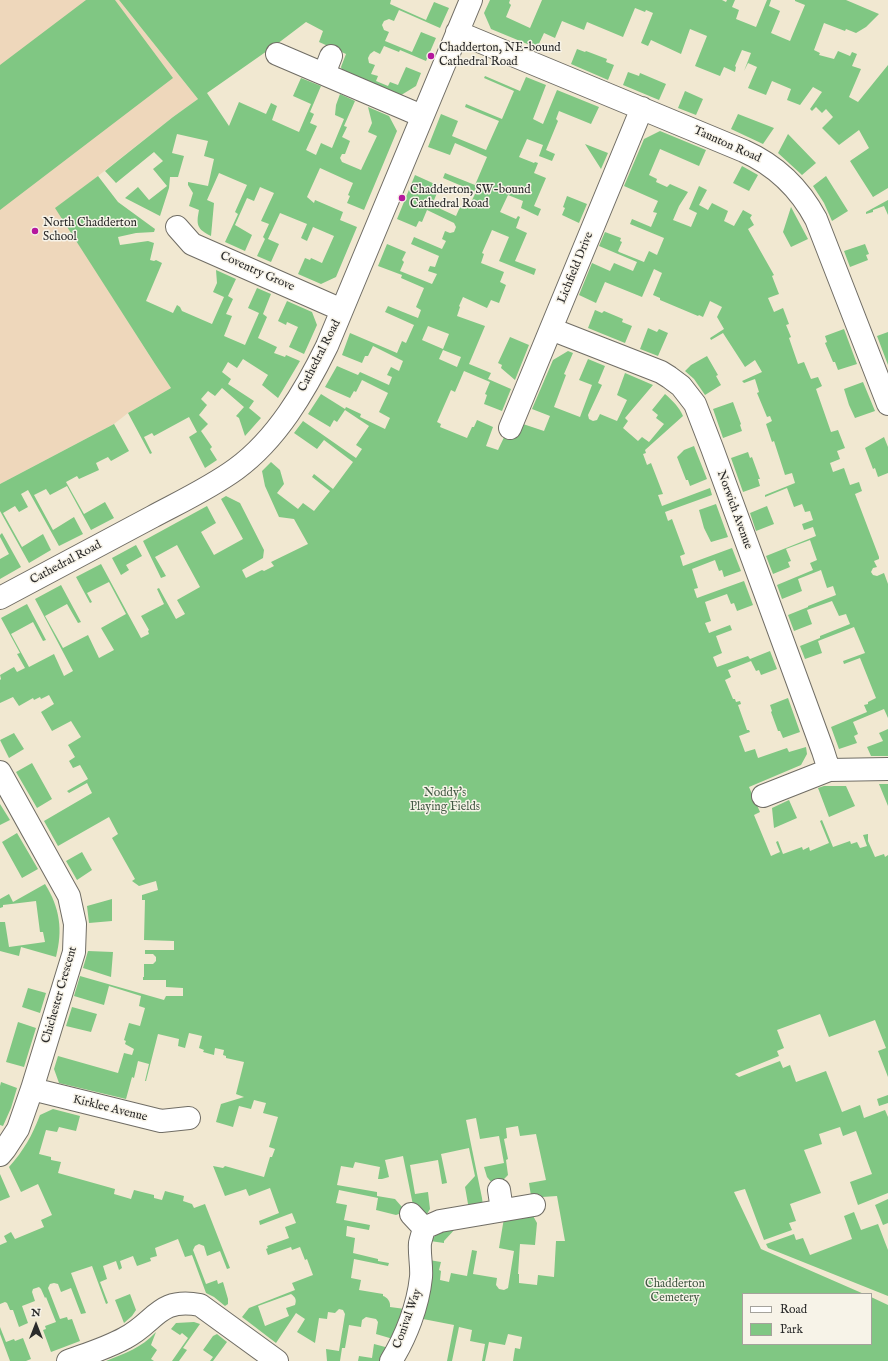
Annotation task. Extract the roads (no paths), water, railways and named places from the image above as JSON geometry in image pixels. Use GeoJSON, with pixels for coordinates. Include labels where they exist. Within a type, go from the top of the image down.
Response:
{"type":"FeatureCollection","features":[{"type":"Feature","properties":{"kind":"street","name":"Cathedral Road"},"geometry":{"type":"LineString","coordinates":[[0,598],[185,499],[236,469],[263,444],[282,422],[302,393],[327,346],[471,0]]}},
{"type":"Feature","properties":{"kind":"street","name":"Taunton Road"},"geometry":{"type":"LineString","coordinates":[[457,32],[759,158],[785,178],[808,205],[824,237],[888,404]]}},
{"type":"Feature","properties":{"kind":"street"},"geometry":{"type":"LineString","coordinates":[[276,54],[328,65],[422,116]]}},
{"type":"Feature","properties":{"kind":"street","name":"Lichfield Drive"},"geometry":{"type":"LineString","coordinates":[[510,428],[642,108]]}},
{"type":"Feature","properties":{"kind":"street","name":"Coventry Grove"},"geometry":{"type":"LineString","coordinates":[[177,227],[192,244],[342,310]]}},
{"type":"Feature","properties":{"kind":"street","name":"Norwich Avenue"},"geometry":{"type":"LineString","coordinates":[[551,329],[661,372],[681,386],[695,404],[829,770]]}},
{"type":"Feature","properties":{"kind":"street"},"geometry":{"type":"LineString","coordinates":[[763,796],[829,770],[888,769]]}},
{"type":"Feature","properties":{"kind":"street","name":"Chichester Crescent"},"geometry":{"type":"LineString","coordinates":[[0,772],[69,896],[76,924],[74,952],[32,1089],[18,1129],[0,1155]]}},
{"type":"Feature","properties":{"kind":"street","name":"Kirklee Avenue"},"geometry":{"type":"LineString","coordinates":[[32,1089],[161,1121],[189,1118]]}},
{"type":"Feature","properties":{"kind":"street","name":"Conival Way"},"geometry":{"type":"LineString","coordinates":[[391,1361],[410,1320],[419,1291],[422,1263],[417,1221],[440,1220],[501,1200],[534,1205]]}},
{"type":"Feature","properties":{"kind":"street"},"geometry":{"type":"LineString","coordinates":[[68,1361],[118,1342],[141,1327],[160,1310],[185,1303],[200,1305],[276,1361]]}},
{"type":"Feature","properties":{"kind":"place","name":"Chadderton, NE-bound Cathedral Road"},"geometry":{"type":"Point","coordinates":[431,56]}},
{"type":"Feature","properties":{"kind":"place","name":"Chadderton, SW-bound Cathedral Road"},"geometry":{"type":"Point","coordinates":[402,198]}},
{"type":"Feature","properties":{"kind":"place","name":"North Chadderton School"},"geometry":{"type":"Point","coordinates":[35,231]}},
{"type":"Feature","properties":{"kind":"park label","name":"Noddy's Playing Fields"},"geometry":{"type":"Point","coordinates":[445,801]}},
{"type":"Feature","properties":{"kind":"park label","name":"Chadderton Cemetery"},"geometry":{"type":"Point","coordinates":[675,1292]}}]}
